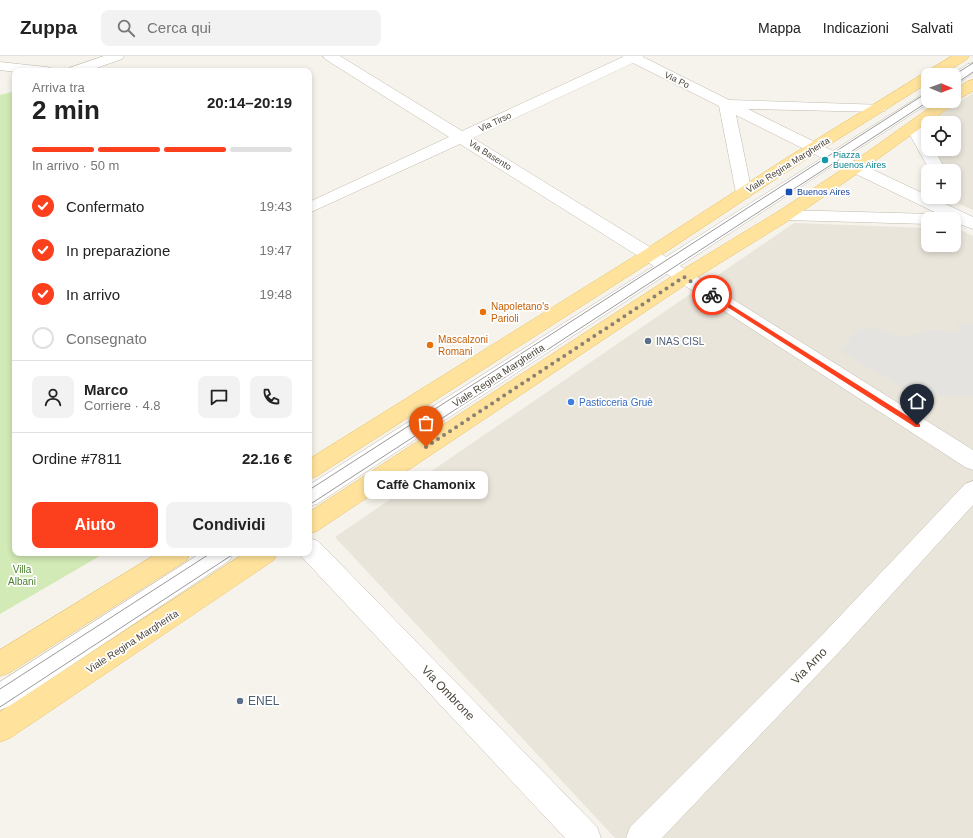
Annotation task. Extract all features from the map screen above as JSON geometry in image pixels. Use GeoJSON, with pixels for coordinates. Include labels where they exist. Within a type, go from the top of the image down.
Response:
{"type":"FeatureCollection","features":[{"type":"Feature","properties":{"kind":"main road"},"geometry":{"type":"LineString","coordinates":[[943,68],[962,56]]}},
{"type":"Feature","properties":{"kind":"main road","name":"Viale Regina Margherita"},"geometry":{"type":"LineString","coordinates":[[312,468],[649,255],[814,148],[921,82]]}},
{"type":"Feature","properties":{"kind":"main road"},"geometry":{"type":"LineString","coordinates":[[961,92],[973,84]]}},
{"type":"Feature","properties":{"kind":"main road","name":"Viale Regina Margherita"},"geometry":{"type":"LineString","coordinates":[[312,522],[675,271],[785,215],[855,168],[938,108]]}},
{"type":"Feature","properties":{"kind":"main road"},"geometry":{"type":"LineString","coordinates":[[0,664],[173,556]]}},
{"type":"Feature","properties":{"kind":"main road","name":"Viale Regina Margherita"},"geometry":{"type":"LineString","coordinates":[[0,728],[260,556]]}},
{"type":"Feature","properties":{"kind":"street"},"geometry":{"type":"LineString","coordinates":[[83,68],[117,56]]}},
{"type":"Feature","properties":{"kind":"street","name":"Via Basento"},"geometry":{"type":"LineString","coordinates":[[330,56],[649,255]]}},
{"type":"Feature","properties":{"kind":"street","name":"Via Tirso"},"geometry":{"type":"LineString","coordinates":[[312,207],[633,57]]}},
{"type":"Feature","properties":{"kind":"street","name":"Via Po"},"geometry":{"type":"LineString","coordinates":[[633,57],[726,104]]}},
{"type":"Feature","properties":{"kind":"street"},"geometry":{"type":"LineString","coordinates":[[0,66],[18,68]]}},
{"type":"Feature","properties":{"kind":"street"},"geometry":{"type":"LineString","coordinates":[[961,75],[973,67]]}},
{"type":"Feature","properties":{"kind":"street","name":"Viale Regina Margherita"},"geometry":{"type":"LineString","coordinates":[[312,495],[675,271],[833,157],[921,101]]}},
{"type":"Feature","properties":{"kind":"street"},"geometry":{"type":"LineString","coordinates":[[726,104],[880,108]]}},
{"type":"Feature","properties":{"kind":"street"},"geometry":{"type":"LineString","coordinates":[[726,104],[964,222]]}},
{"type":"Feature","properties":{"kind":"street"},"geometry":{"type":"LineString","coordinates":[[726,104],[744,193]]}},
{"type":"Feature","properties":{"kind":"street"},"geometry":{"type":"LineString","coordinates":[[913,126],[934,164]]}},
{"type":"Feature","properties":{"kind":"street"},"geometry":{"type":"LineString","coordinates":[[955,204],[964,222]]}},
{"type":"Feature","properties":{"kind":"street"},"geometry":{"type":"LineString","coordinates":[[785,215],[921,219]]}},
{"type":"Feature","properties":{"kind":"street"},"geometry":{"type":"LineString","coordinates":[[649,255],[973,461]]}},
{"type":"Feature","properties":{"kind":"street","name":"Via Arno"},"geometry":{"type":"LineString","coordinates":[[641,838],[832,642],[973,490]]}},
{"type":"Feature","properties":{"kind":"street","name":"Via Ombrone"},"geometry":{"type":"LineString","coordinates":[[312,551],[586,838]]}},
{"type":"Feature","properties":{"kind":"street"},"geometry":{"type":"LineString","coordinates":[[0,696],[216,556]]}},
{"type":"Feature","properties":{"kind":"shaded area"},"geometry":{"type":"Polygon","coordinates":[[[973,93],[973,210],[959,204],[961,204],[961,164],[938,164],[934,156],[961,156],[961,116],[938,116],[950,108],[961,108],[961,101],[973,93]]]}},
{"type":"Feature","properties":{"kind":"shaded area"},"geometry":{"type":"Polygon","coordinates":[[[794,223],[921,228],[921,252],[961,252],[961,230],[973,236],[973,838],[615,838],[335,537],[794,223]]]}},
{"type":"Feature","properties":{"kind":"shaded area"},"geometry":{"type":"Polygon","coordinates":[[[957,323],[973,324],[973,396],[915,395],[840,351],[858,329],[880,329],[897,336],[915,335],[930,330],[961,332],[957,323]]]}},
{"type":"Feature","properties":{"kind":"green space","name":"Villa Albani"},"geometry":{"type":"Polygon","coordinates":[[[12,92],[12,556],[100,556],[0,614],[0,95],[12,92]]]}},
{"type":"Feature","properties":{"kind":"tram line"},"geometry":{"type":"LineString","coordinates":[[961,71],[973,63]]}},
{"type":"Feature","properties":{"kind":"tram line"},"geometry":{"type":"LineString","coordinates":[[961,80],[973,72]]}},
{"type":"Feature","properties":{"kind":"tram line"},"geometry":{"type":"LineString","coordinates":[[312,488],[921,97]]}},
{"type":"Feature","properties":{"kind":"tram line"},"geometry":{"type":"LineString","coordinates":[[312,503],[921,106]]}},
{"type":"Feature","properties":{"kind":"tram line"},"geometry":{"type":"LineString","coordinates":[[0,689],[206,556]]}},
{"type":"Feature","properties":{"kind":"tram line"},"geometry":{"type":"LineString","coordinates":[[0,707],[230,556]]}},
{"type":"Feature","properties":{"kind":"way so far"},"geometry":{"type":"LineString","coordinates":[[426,447],[684,277],[712,295]]}},
{"type":"Feature","properties":{"kind":"place","name":"Piazza Buenos Aires"},"geometry":{"type":"Point","coordinates":[825,160]}},
{"type":"Feature","properties":{"kind":"place","name":"Buenos Aires"},"geometry":{"type":"Point","coordinates":[789,192]}},
{"type":"Feature","properties":{"kind":"place","name":"Napoletano's Parioli"},"geometry":{"type":"Point","coordinates":[483,312]}},
{"type":"Feature","properties":{"kind":"place","name":"INAS CISL"},"geometry":{"type":"Point","coordinates":[648,341]}},
{"type":"Feature","properties":{"kind":"place","name":"Mascalzoni Romani"},"geometry":{"type":"Point","coordinates":[430,345]}},
{"type":"Feature","properties":{"kind":"place","name":"Pasticceria Gruè"},"geometry":{"type":"Point","coordinates":[571,402]}},
{"type":"Feature","properties":{"kind":"place","name":"Caffè Chamonix"},"geometry":{"type":"Point","coordinates":[426,447]}},
{"type":"Feature","properties":{"kind":"place","name":"ENEL"},"geometry":{"type":"Point","coordinates":[240,701]}},
{"type":"Feature","properties":{"kind":"route"},"geometry":{"type":"LineString","coordinates":[[712,295],[917,425]]}}]}
